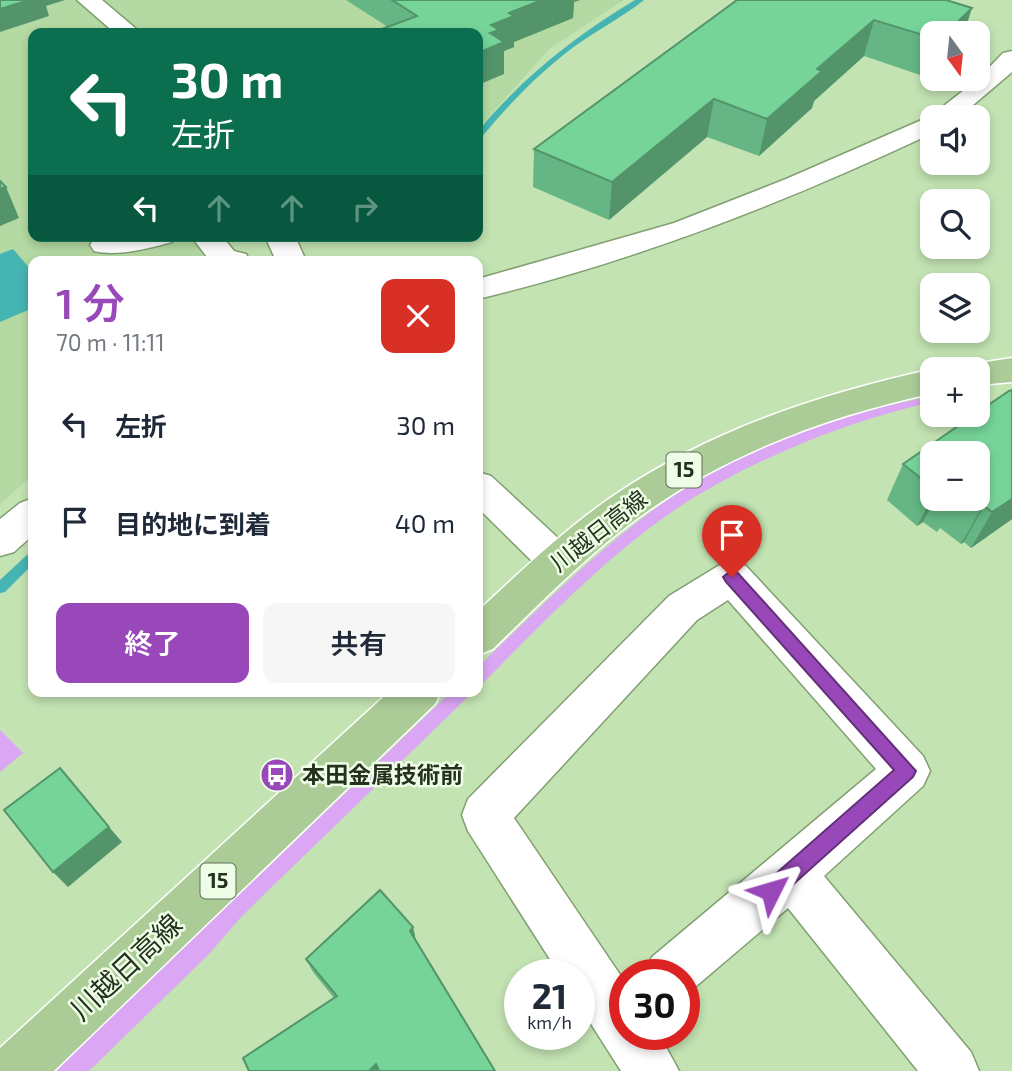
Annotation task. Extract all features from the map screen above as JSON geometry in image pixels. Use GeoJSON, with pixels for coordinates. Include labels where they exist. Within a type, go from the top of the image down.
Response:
{"type":"FeatureCollection","features":[{"type":"Feature","properties":{"kind":"main road"},"geometry":{"type":"LineString","coordinates":[[990,372],[1012,370]]}},
{"type":"Feature","properties":{"kind":"main road","name":"川越日高線"},"geometry":{"type":"LineString","coordinates":[[483,632],[558,562],[629,505],[746,436],[830,404],[920,383]]}},
{"type":"Feature","properties":{"kind":"main road","name":"川越日高線"},"geometry":{"type":"LineString","coordinates":[[15,1071],[414,697]]}},
{"type":"Feature","properties":{"kind":"street"},"geometry":{"type":"LineString","coordinates":[[88,0],[123,28]]}},
{"type":"Feature","properties":{"kind":"street"},"geometry":{"type":"LineString","coordinates":[[959,105],[1012,58]]}},
{"type":"Feature","properties":{"kind":"street"},"geometry":{"type":"LineString","coordinates":[[483,288],[635,245],[712,219],[797,186],[920,129]]}},
{"type":"Feature","properties":{"kind":"street"},"geometry":{"type":"LineString","coordinates":[[105,245],[124,242]]}},
{"type":"Feature","properties":{"kind":"street"},"geometry":{"type":"LineString","coordinates":[[211,242],[222,256]]}},
{"type":"Feature","properties":{"kind":"street"},"geometry":{"type":"LineString","coordinates":[[483,491],[558,562]]}},
{"type":"Feature","properties":{"kind":"street"},"geometry":{"type":"LineString","coordinates":[[0,541],[28,517]]}},
{"type":"Feature","properties":{"kind":"street"},"geometry":{"type":"LineString","coordinates":[[609,1001],[485,815],[683,608],[732,577],[907,771],[791,874],[689,959]]}},
{"type":"Feature","properties":{"kind":"street"},"geometry":{"type":"LineString","coordinates":[[791,874],[952,1071]]}},
{"type":"Feature","properties":{"kind":"street"},"geometry":{"type":"LineString","coordinates":[[640,1050],[652,1071]]}},
{"type":"Feature","properties":{"kind":"shaded area"},"geometry":{"type":"Polygon","coordinates":[[[0,0],[624,0],[549,49],[483,123],[483,28],[28,28],[28,242],[224,242],[201,256],[28,256],[28,479],[0,504],[0,0]]]}},
{"type":"Feature","properties":{"kind":"shaded area"},"geometry":{"type":"Polygon","coordinates":[[[920,399],[920,405],[865,421],[794,447],[695,497],[641,535],[592,576],[483,683],[483,662],[561,587],[649,513],[681,491],[749,454],[820,425],[920,399]]]}},
{"type":"Feature","properties":{"kind":"shaded area"},"geometry":{"type":"Polygon","coordinates":[[[446,697],[468,697],[242,916],[208,955],[89,1071],[55,1071],[446,697]]]}},
{"type":"Feature","properties":{"kind":"shaded area"},"geometry":{"type":"Polygon","coordinates":[[[0,730],[23,753],[0,772],[0,730]]]}},
{"type":"Feature","properties":{"kind":"water"},"geometry":{"type":"Polygon","coordinates":[[[13,249],[28,266],[28,310],[0,322],[0,254],[13,249]]]}},
{"type":"Feature","properties":{"kind":"building"},"geometry":{"type":"Polygon","coordinates":[[[0,0],[29,0],[0,9],[0,0]]]}},
{"type":"Feature","properties":{"kind":"building"},"geometry":{"type":"Polygon","coordinates":[[[392,0],[542,0],[509,13],[514,16],[491,25],[499,30],[490,33],[504,42],[483,51],[483,28],[385,28],[417,16],[392,0]]]}},
{"type":"Feature","properties":{"kind":"building"},"geometry":{"type":"Polygon","coordinates":[[[737,0],[946,0],[972,8],[958,21],[920,21],[920,34],[874,20],[817,69],[822,71],[767,119],[714,99],[612,182],[534,149],[737,0]]]}},
{"type":"Feature","properties":{"kind":"building"},"geometry":{"type":"Polygon","coordinates":[[[1012,390],[1012,499],[992,512],[990,441],[936,441],[957,427],[990,427],[990,404],[1012,390]]]}},
{"type":"Feature","properties":{"kind":"building"},"geometry":{"type":"Polygon","coordinates":[[[920,452],[920,478],[903,464],[920,452]]]}},
{"type":"Feature","properties":{"kind":"building"},"geometry":{"type":"Polygon","coordinates":[[[60,768],[109,827],[53,872],[4,810],[60,768]]]}},
{"type":"Feature","properties":{"kind":"building"},"geometry":{"type":"Polygon","coordinates":[[[380,890],[413,927],[410,931],[495,1071],[379,1071],[376,1064],[369,1071],[249,1071],[243,1058],[337,996],[306,959],[380,890]]]}},
{"type":"Feature","properties":{"kind":"waterway"},"geometry":{"type":"LineString","coordinates":[[483,130],[514,95],[552,60],[640,0]]}},
{"type":"Feature","properties":{"kind":"waterway"},"geometry":{"type":"LineString","coordinates":[[0,588],[28,562]]}},
{"type":"Feature","properties":{"kind":"place","name":"本田金属技術前"},"geometry":{"type":"Point","coordinates":[277,775]}},
{"type":"Feature","properties":{"kind":"route"},"geometry":{"type":"LineString","coordinates":[[732,577],[907,771],[771,891]]}}]}
